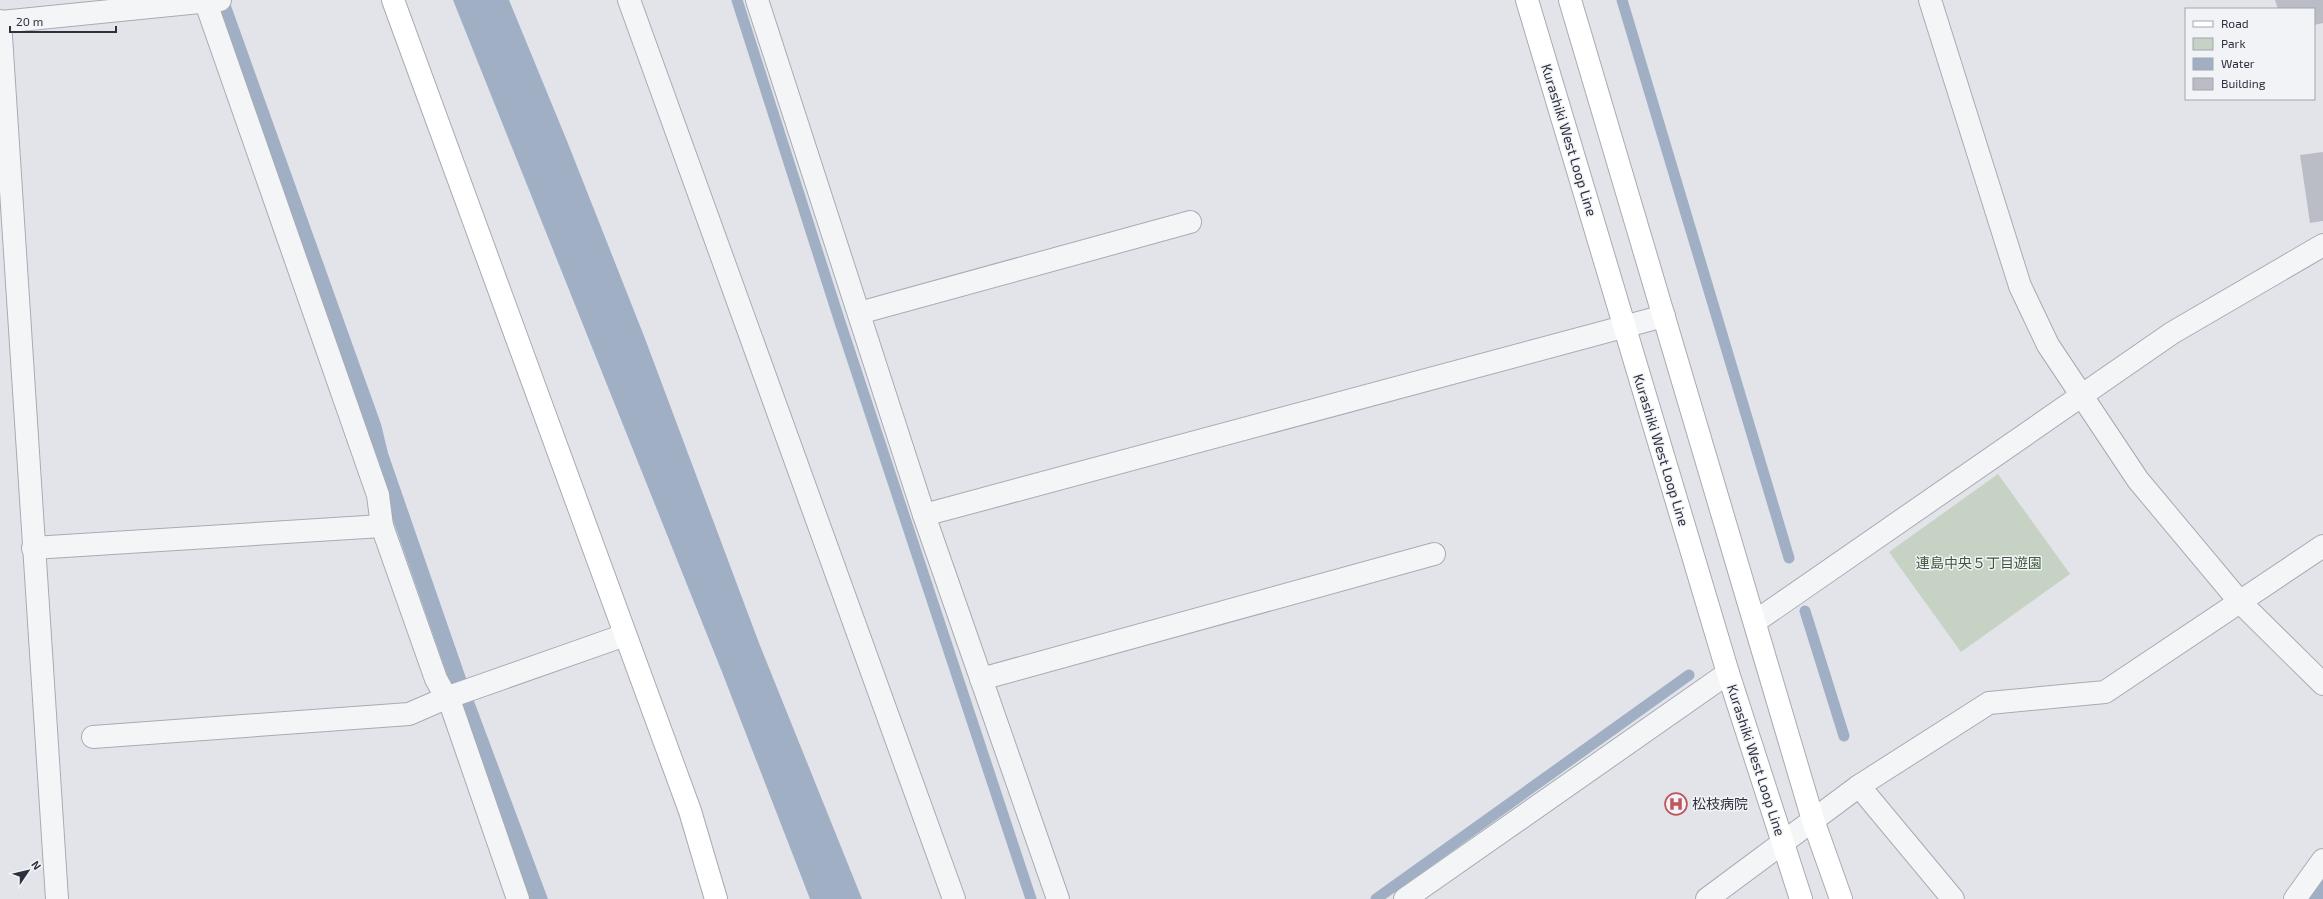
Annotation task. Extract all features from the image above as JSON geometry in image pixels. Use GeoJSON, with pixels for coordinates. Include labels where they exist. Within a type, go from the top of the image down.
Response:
{"type":"FeatureCollection","features":[{"type":"Feature","properties":{"kind":"main road"},"geometry":{"type":"LineString","coordinates":[[393,0],[690,811],[716,899]]}},
{"type":"Feature","properties":{"kind":"main road","name":"Kurashiki West Loop Line"},"geometry":{"type":"LineString","coordinates":[[1527,0],[1728,673],[1801,899]]}},
{"type":"Feature","properties":{"kind":"main road"},"geometry":{"type":"LineString","coordinates":[[1570,0],[1756,621],[1813,820],[1841,899]]}},
{"type":"Feature","properties":{"kind":"street"},"geometry":{"type":"LineString","coordinates":[[57,899],[0,22],[210,0],[378,495],[382,526],[436,679],[449,697],[518,899]]}},
{"type":"Feature","properties":{"kind":"street"},"geometry":{"type":"LineString","coordinates":[[629,0],[954,899]]}},
{"type":"Feature","properties":{"kind":"street"},"geometry":{"type":"LineString","coordinates":[[757,0],[924,515],[1058,899]]}},
{"type":"Feature","properties":{"kind":"street"},"geometry":{"type":"LineString","coordinates":[[1930,0],[2020,286],[2048,345],[2138,480],[2240,602],[2323,684]]}},
{"type":"Feature","properties":{"kind":"street"},"geometry":{"type":"LineString","coordinates":[[859,313],[1190,222]]}},
{"type":"Feature","properties":{"kind":"street"},"geometry":{"type":"LineString","coordinates":[[1756,621],[2082,397],[2172,333],[2323,245]]}},
{"type":"Feature","properties":{"kind":"street"},"geometry":{"type":"LineString","coordinates":[[924,515],[1664,316]]}},
{"type":"Feature","properties":{"kind":"street"},"geometry":{"type":"LineString","coordinates":[[33,548],[382,526]]}},
{"type":"Feature","properties":{"kind":"street"},"geometry":{"type":"LineString","coordinates":[[1707,899],[1783,844],[1858,786],[1989,703],[2105,692],[2323,546]]}},
{"type":"Feature","properties":{"kind":"street"},"geometry":{"type":"LineString","coordinates":[[982,679],[1434,554]]}},
{"type":"Feature","properties":{"kind":"street"},"geometry":{"type":"LineString","coordinates":[[93,737],[409,714],[473,688],[625,635]]}},
{"type":"Feature","properties":{"kind":"street"},"geometry":{"type":"LineString","coordinates":[[1404,899],[1728,673]]}},
{"type":"Feature","properties":{"kind":"street"},"geometry":{"type":"LineString","coordinates":[[1858,786],[1942,896]]}},
{"type":"Feature","properties":{"kind":"street"},"geometry":{"type":"LineString","coordinates":[[2295,899],[2323,860]]}},
{"type":"Feature","properties":{"kind":"green space","name":"連島中央５丁目遊園"},"geometry":{"type":"Polygon","coordinates":[[[1998,474],[2070,574],[1961,652],[1889,552],[1998,474]]]}},
{"type":"Feature","properties":{"kind":"water"},"geometry":{"type":"Polygon","coordinates":[[[211,0],[229,0],[381,424],[388,453],[474,701],[548,899],[529,899],[458,706],[211,0]]]}},
{"type":"Feature","properties":{"kind":"water"},"geometry":{"type":"Polygon","coordinates":[[[453,0],[509,0],[567,141],[644,336],[759,643],[862,899],[810,899],[722,672],[453,0]]]}},
{"type":"Feature","properties":{"kind":"water"},"geometry":{"type":"Polygon","coordinates":[[[2323,878],[2323,899],[2309,899],[2323,878]]]}},
{"type":"Feature","properties":{"kind":"building"},"geometry":{"type":"Polygon","coordinates":[[[2275,0],[2323,0],[2323,23],[2315,25],[2315,8],[2278,8],[2275,0]]]}},
{"type":"Feature","properties":{"kind":"building"},"geometry":{"type":"Polygon","coordinates":[[[2323,152],[2323,221],[2310,223],[2300,155],[2323,152]]]}},
{"type":"Feature","properties":{"kind":"waterway"},"geometry":{"type":"LineString","coordinates":[[737,0],[839,319],[1031,899]]}},
{"type":"Feature","properties":{"kind":"waterway"},"geometry":{"type":"LineString","coordinates":[[1622,0],[1789,558]]}},
{"type":"Feature","properties":{"kind":"waterway"},"geometry":{"type":"LineString","coordinates":[[1805,611],[1844,736]]}},
{"type":"Feature","properties":{"kind":"waterway"},"geometry":{"type":"LineString","coordinates":[[1376,899],[1689,675]]}},
{"type":"Feature","properties":{"kind":"place","name":"松枝病院"},"geometry":{"type":"Point","coordinates":[1676,804]}}]}
